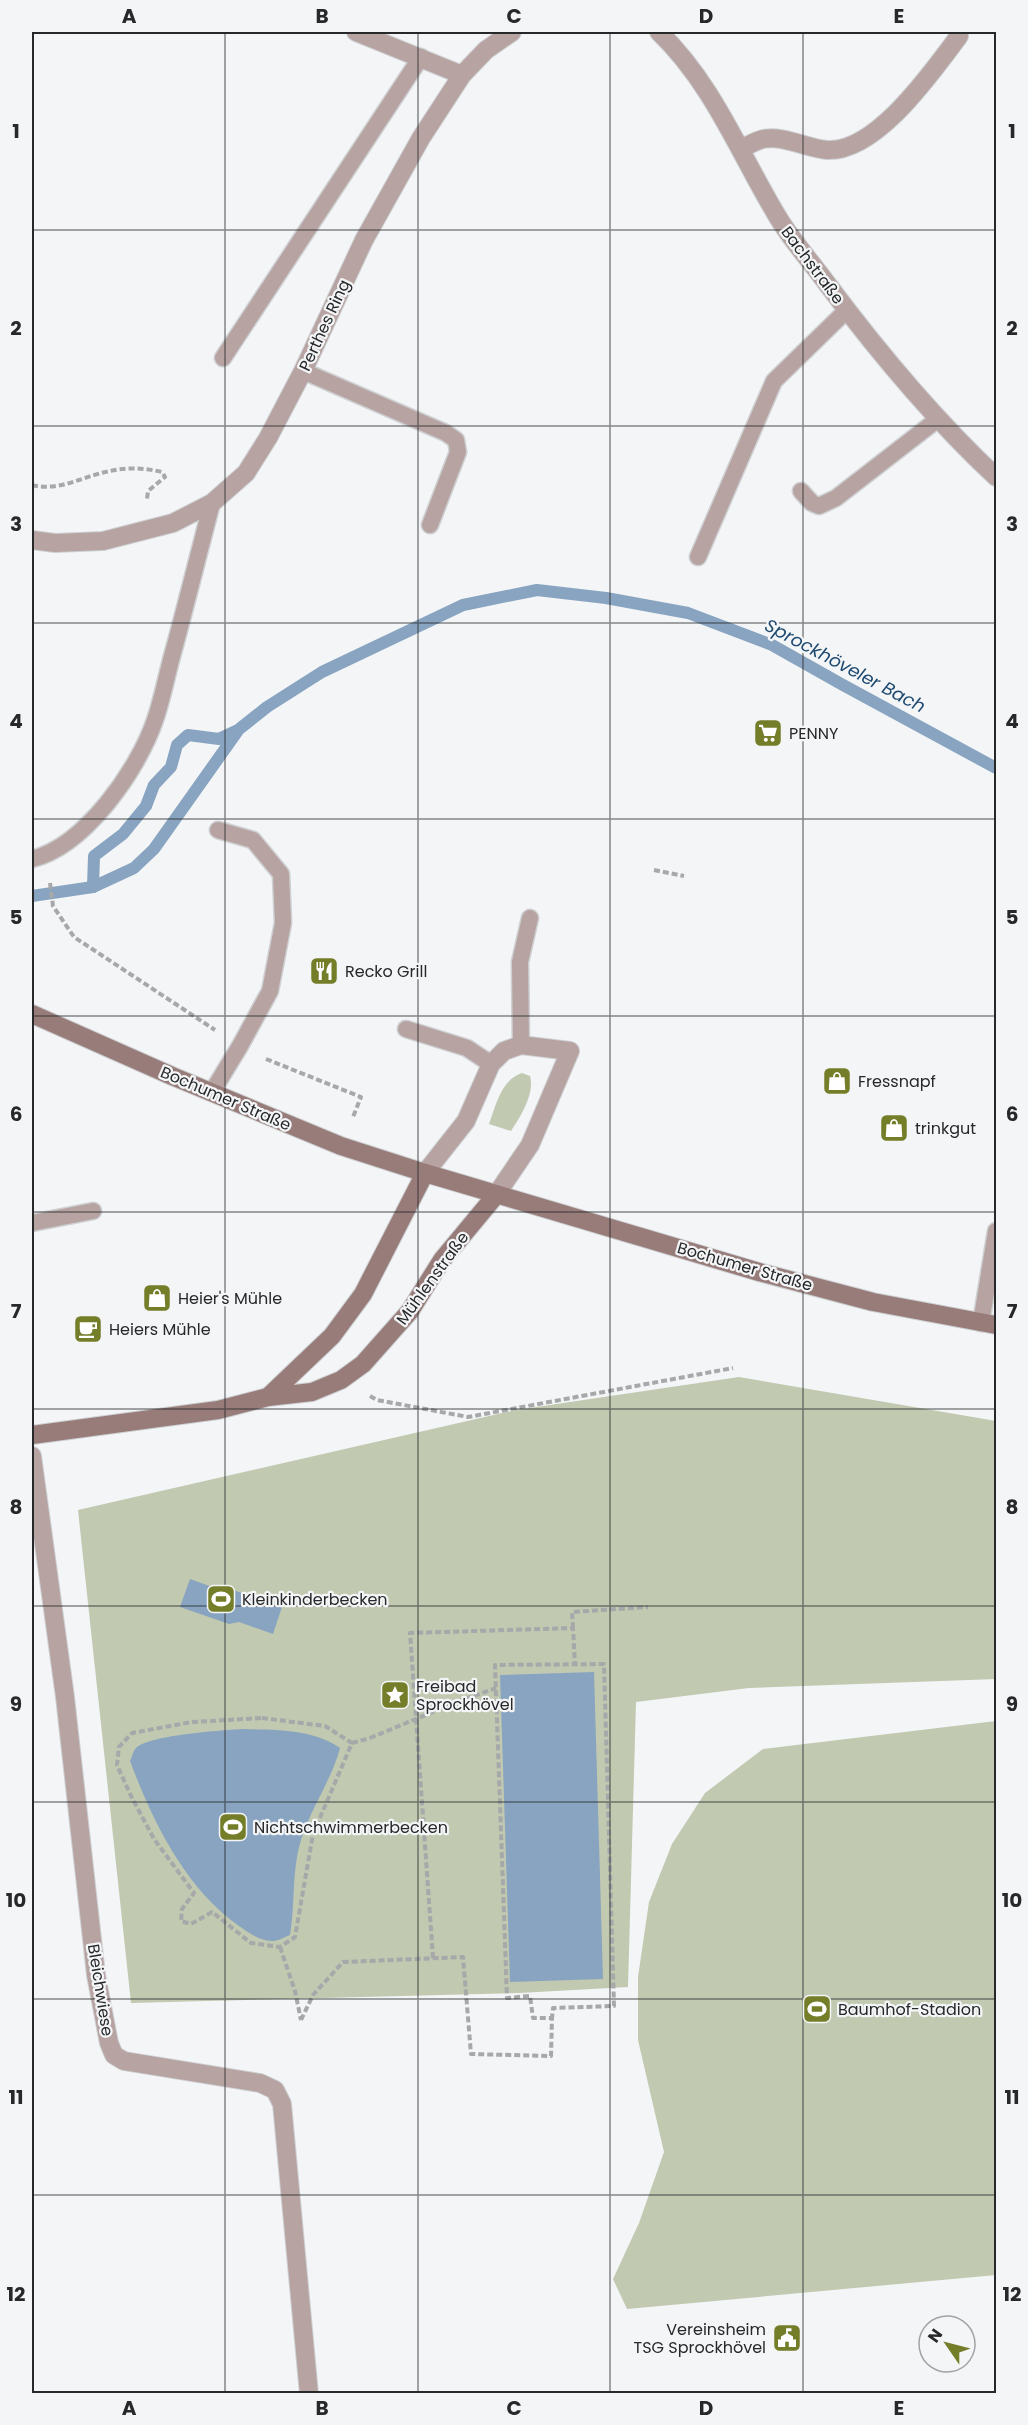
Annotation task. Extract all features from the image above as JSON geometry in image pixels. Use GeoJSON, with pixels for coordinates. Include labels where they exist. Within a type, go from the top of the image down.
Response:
{"type":"FeatureCollection","features":[{"type":"Feature","properties":{"kind":"main road","name":"Bochumer Straße"},"geometry":{"type":"LineString","coordinates":[[32,1014],[341,1146],[496,1195],[580,1217],[759,1272],[861,1299],[989,1324]]}},
{"type":"Feature","properties":{"kind":"main road","name":"Mühlenstraße"},"geometry":{"type":"LineString","coordinates":[[268,1397],[333,1336],[363,1293],[425,1173]]}},
{"type":"Feature","properties":{"kind":"main road","name":"Mühlenstraße"},"geometry":{"type":"LineString","coordinates":[[32,1435],[218,1410],[268,1397],[312,1392],[341,1380],[363,1364],[410,1311],[442,1260],[496,1195]]}},
{"type":"Feature","properties":{"kind":"street"},"geometry":{"type":"LineString","coordinates":[[356,32],[462,75],[486,50],[512,32]]}},
{"type":"Feature","properties":{"kind":"street","name":"Bachstraße"},"geometry":{"type":"LineString","coordinates":[[659,32],[685,59],[718,106],[780,220],[847,310],[955,439],[996,477]]}},
{"type":"Feature","properties":{"kind":"street"},"geometry":{"type":"LineString","coordinates":[[742,148],[764,139],[785,140],[828,150],[849,147],[879,128],[917,91],[959,36]]}},
{"type":"Feature","properties":{"kind":"street","name":"Perthes Ring"},"geometry":{"type":"LineString","coordinates":[[32,540],[55,543],[103,541],[173,524],[212,503],[246,473],[268,438],[303,370],[364,240],[421,138],[462,75]]}},
{"type":"Feature","properties":{"kind":"street"},"geometry":{"type":"LineString","coordinates":[[425,1173],[466,1121],[491,1064],[504,1051],[521,1045],[570,1052],[530,1145],[496,1195]]}},
{"type":"Feature","properties":{"kind":"street","name":"Bleichwiese"},"geometry":{"type":"LineString","coordinates":[[32,1456],[65,1697],[96,1975],[109,2043],[114,2055],[123,2061],[260,2083],[275,2090],[282,2104],[309,2394]]}},
{"type":"Feature","properties":{"kind":"lane"},"geometry":{"type":"LineString","coordinates":[[223,358],[422,57]]}},
{"type":"Feature","properties":{"kind":"lane"},"geometry":{"type":"LineString","coordinates":[[698,557],[774,381],[847,310]]}},
{"type":"Feature","properties":{"kind":"lane"},"geometry":{"type":"LineString","coordinates":[[303,370],[446,433],[456,440],[458,452],[430,525]]}},
{"type":"Feature","properties":{"kind":"lane"},"geometry":{"type":"LineString","coordinates":[[801,491],[812,503],[819,506],[836,498],[938,419]]}},
{"type":"Feature","properties":{"kind":"lane"},"geometry":{"type":"LineString","coordinates":[[32,859],[48,855],[81,831],[110,799],[138,759],[155,720],[212,503]]}},
{"type":"Feature","properties":{"kind":"lane"},"geometry":{"type":"LineString","coordinates":[[212,1092],[240,1047],[270,991],[283,923],[281,874],[253,840],[218,830]]}},
{"type":"Feature","properties":{"kind":"lane"},"geometry":{"type":"LineString","coordinates":[[521,1045],[520,962],[530,918]]}},
{"type":"Feature","properties":{"kind":"lane"},"geometry":{"type":"LineString","coordinates":[[406,1029],[467,1048],[491,1064]]}},
{"type":"Feature","properties":{"kind":"lane"},"geometry":{"type":"LineString","coordinates":[[32,1223],[93,1211]]}},
{"type":"Feature","properties":{"kind":"lane"},"geometry":{"type":"LineString","coordinates":[[989,1324],[996,1231]]}},
{"type":"Feature","properties":{"kind":"path"},"geometry":{"type":"LineString","coordinates":[[32,485],[43,488],[58,486],[109,471],[136,468],[162,472],[165,477],[148,490],[147,496]]}},
{"type":"Feature","properties":{"kind":"path"},"geometry":{"type":"LineString","coordinates":[[654,870],[684,876]]}},
{"type":"Feature","properties":{"kind":"path"},"geometry":{"type":"LineString","coordinates":[[50,884],[53,906]]}},
{"type":"Feature","properties":{"kind":"path"},"geometry":{"type":"LineString","coordinates":[[341,1380],[377,1400],[468,1418],[733,1368]]}},
{"type":"Feature","properties":{"kind":"path"},"geometry":{"type":"LineString","coordinates":[[575,1665],[572,1611],[648,1607]]}},
{"type":"Feature","properties":{"kind":"path"},"geometry":{"type":"LineString","coordinates":[[433,1959],[410,1633],[573,1628]]}},
{"type":"Feature","properties":{"kind":"path"},"geometry":{"type":"LineString","coordinates":[[280,1947],[302,2020],[313,1995],[343,1962],[463,1958],[471,2054],[551,2056],[553,2008],[614,2006],[604,1664],[495,1665],[507,1998],[530,1996],[532,2018],[552,2018]]}},
{"type":"Feature","properties":{"kind":"path"},"geometry":{"type":"LineString","coordinates":[[352,1743],[313,1834],[295,1937],[280,1947],[251,1942],[212,1912],[192,1924],[181,1922],[182,1909],[194,1893],[154,1839],[117,1765],[119,1747],[132,1733],[192,1722],[262,1718],[325,1726],[352,1743],[496,1688]]}},
{"type":"Feature","properties":{"kind":"green space"},"geometry":{"type":"Polygon","coordinates":[[[522,1073],[530,1076],[529,1098],[511,1131],[489,1124],[504,1087],[515,1076],[522,1073]]]}},
{"type":"Feature","properties":{"kind":"green space","name":"Freibad Sprockhövel"},"geometry":{"type":"Polygon","coordinates":[[[739,1377],[996,1421],[996,1679],[749,1688],[636,1702],[628,1987],[519,1993],[131,2003],[78,1510],[516,1410],[739,1377]]]}},
{"type":"Feature","properties":{"kind":"green space","name":"Baumhof-Stadion"},"geometry":{"type":"Polygon","coordinates":[[[996,1721],[996,2275],[627,2309],[613,2279],[639,2223],[664,2152],[638,2040],[638,1977],[649,1902],[672,1844],[705,1793],[763,1749],[996,1721]]]}},
{"type":"Feature","properties":{"kind":"water","name":"Kleinkinderbecken"},"geometry":{"type":"Polygon","coordinates":[[[190,1579],[226,1592],[236,1591],[282,1607],[273,1634],[239,1622],[229,1624],[180,1607],[190,1579]]]}},
{"type":"Feature","properties":{"kind":"water"},"geometry":{"type":"Polygon","coordinates":[[[594,1672],[603,1979],[510,1982],[500,1675],[594,1672]]]}},
{"type":"Feature","properties":{"kind":"water","name":"Nichtschwimmerbecken"},"geometry":{"type":"Polygon","coordinates":[[[244,1729],[281,1730],[306,1734],[340,1748],[299,1847],[290,1935],[275,1941],[264,1940],[239,1926],[202,1893],[160,1830],[130,1761],[136,1748],[144,1743],[187,1734],[244,1729]]]}},
{"type":"Feature","properties":{"kind":"waterway","name":"Sprockhöveler Bach"},"geometry":{"type":"LineString","coordinates":[[93,887],[94,856],[123,834],[146,806],[154,785],[171,767],[177,745],[188,735],[219,739],[238,730],[267,707],[322,672],[463,605],[537,590],[606,598],[688,613],[772,645],[996,768]]}},
{"type":"Feature","properties":{"kind":"waterway","name":"Sprockhöveler Bach"},"geometry":{"type":"LineString","coordinates":[[32,896],[93,887],[134,868],[154,849],[237,732]]}},
{"type":"Feature","properties":{"kind":"place","name":"PENNY"},"geometry":{"type":"Point","coordinates":[768,733]}},
{"type":"Feature","properties":{"kind":"place","name":"Recko Grill"},"geometry":{"type":"Point","coordinates":[324,971]}},
{"type":"Feature","properties":{"kind":"place","name":"Fressnapf"},"geometry":{"type":"Point","coordinates":[837,1081]}},
{"type":"Feature","properties":{"kind":"place","name":"trinkgut"},"geometry":{"type":"Point","coordinates":[894,1128]}},
{"type":"Feature","properties":{"kind":"place","name":"Heier's Mühle"},"geometry":{"type":"Point","coordinates":[157,1298]}},
{"type":"Feature","properties":{"kind":"place","name":"Heiers Mühle"},"geometry":{"type":"Point","coordinates":[88,1329]}},
{"type":"Feature","properties":{"kind":"place","name":"Kleinkinderbecken"},"geometry":{"type":"Point","coordinates":[221,1599]}},
{"type":"Feature","properties":{"kind":"place","name":"Freibad Sprockhövel"},"geometry":{"type":"Point","coordinates":[395,1695]}},
{"type":"Feature","properties":{"kind":"place","name":"Nichtschwimmerbecken"},"geometry":{"type":"Point","coordinates":[233,1827]}},
{"type":"Feature","properties":{"kind":"place","name":"Baumhof-Stadion"},"geometry":{"type":"Point","coordinates":[817,2009]}},
{"type":"Feature","properties":{"kind":"place","name":"Vereinsheim TSG Sprockhövel"},"geometry":{"type":"Point","coordinates":[787,2338]}}]}
